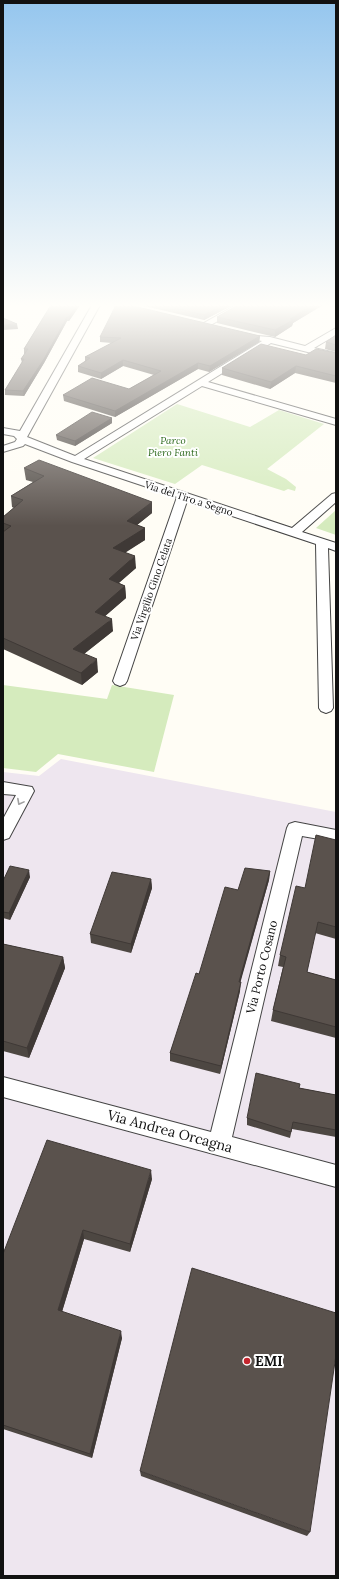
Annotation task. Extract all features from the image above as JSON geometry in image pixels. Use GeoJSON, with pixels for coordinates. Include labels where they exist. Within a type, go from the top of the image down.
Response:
{"type":"FeatureCollection","features":[{"type":"Feature","properties":{"kind":"street"},"geometry":{"type":"LineString","coordinates":[[7,450],[22,442],[55,379]]}},
{"type":"Feature","properties":{"kind":"street"},"geometry":{"type":"LineString","coordinates":[[76,460],[206,379]]}},
{"type":"Feature","properties":{"kind":"street"},"geometry":{"type":"LineString","coordinates":[[201,382],[336,422]]}},
{"type":"Feature","properties":{"kind":"street"},"geometry":{"type":"LineString","coordinates":[[5,431],[20,425],[36,414]]}},
{"type":"Feature","properties":{"kind":"street","name":"Via del Tiro a Segno"},"geometry":{"type":"LineString","coordinates":[[5,431],[17,433],[23,438],[43,448],[76,460],[336,547]]}},
{"type":"Feature","properties":{"kind":"street","name":"Via del Tiro a Segno"},"geometry":{"type":"LineString","coordinates":[[7,450],[43,448]]}},
{"type":"Feature","properties":{"kind":"street","name":"Via Virgilio Gino Celata"},"geometry":{"type":"LineString","coordinates":[[120,681],[183,496]]}},
{"type":"Feature","properties":{"kind":"street"},"geometry":{"type":"LineString","coordinates":[[294,533],[336,496]]}},
{"type":"Feature","properties":{"kind":"street"},"geometry":{"type":"LineString","coordinates":[[322,542],[326,708]]}},
{"type":"Feature","properties":{"kind":"street"},"geometry":{"type":"LineString","coordinates":[[3,788],[26,790],[3,834]]}},
{"type":"Feature","properties":{"kind":"street","name":"Via Porto Cosano"},"geometry":{"type":"LineString","coordinates":[[219,1145],[295,828],[336,836]]}},
{"type":"Feature","properties":{"kind":"street","name":"Via Andrea Orcagna"},"geometry":{"type":"LineString","coordinates":[[3,1087],[336,1176]]}},
{"type":"Feature","properties":{"kind":"shaded area"},"geometry":{"type":"Polygon","coordinates":[[[61,759],[336,812],[336,1576],[3,1576],[3,772],[39,776],[61,759]]]}},
{"type":"Feature","properties":{"kind":"green space","name":"Parco Piero Fanti"},"geometry":{"type":"Polygon","coordinates":[[[177,404],[250,427],[279,410],[324,424],[267,469],[286,479],[296,487],[295,491],[288,489],[284,491],[202,465],[175,484],[93,458],[177,404]]]}},
{"type":"Feature","properties":{"kind":"green space"},"geometry":{"type":"Polygon","coordinates":[[[336,510],[336,535],[316,528],[336,510]]]}},
{"type":"Feature","properties":{"kind":"green space"},"geometry":{"type":"Polygon","coordinates":[[[3,685],[107,699],[112,685],[174,695],[154,772],[58,754],[36,772],[3,768],[3,685]]]}},
{"type":"Feature","properties":{"kind":"building"},"geometry":{"type":"Polygon","coordinates":[[[12,379],[31,379],[23,391],[5,390],[12,379]]]}},
{"type":"Feature","properties":{"kind":"building"},"geometry":{"type":"Polygon","coordinates":[[[91,379],[129,389],[147,379],[171,379],[115,411],[63,395],[91,379]]]}},
{"type":"Feature","properties":{"kind":"building"},"geometry":{"type":"Polygon","coordinates":[[[259,379],[276,379],[271,382],[259,379]]]}},
{"type":"Feature","properties":{"kind":"building"},"geometry":{"type":"Polygon","coordinates":[[[92,412],[112,418],[75,441],[56,435],[92,412]]]}},
{"type":"Feature","properties":{"kind":"building"},"geometry":{"type":"Polygon","coordinates":[[[39,460],[152,502],[127,521],[145,528],[113,548],[135,556],[109,579],[125,586],[95,612],[112,619],[73,649],[97,659],[81,673],[3,638],[3,532],[11,526],[3,523],[3,517],[23,500],[11,496],[44,476],[24,468],[39,460]]]}},
{"type":"Feature","properties":{"kind":"building"},"geometry":{"type":"Polygon","coordinates":[[[316,835],[336,840],[336,927],[318,922],[307,972],[336,980],[336,1027],[273,1010],[286,957],[280,955],[296,886],[305,888],[316,835]]]}},
{"type":"Feature","properties":{"kind":"building"},"geometry":{"type":"Polygon","coordinates":[[[10,866],[29,870],[9,913],[3,912],[3,881],[10,866]]]}},
{"type":"Feature","properties":{"kind":"building"},"geometry":{"type":"Polygon","coordinates":[[[245,868],[270,871],[239,982],[241,982],[221,1066],[170,1053],[196,973],[199,974],[225,887],[238,890],[245,868]]]}},
{"type":"Feature","properties":{"kind":"building"},"geometry":{"type":"Polygon","coordinates":[[[112,872],[151,879],[131,944],[90,934],[112,872]]]}},
{"type":"Feature","properties":{"kind":"building"},"geometry":{"type":"Polygon","coordinates":[[[3,944],[63,957],[27,1048],[3,1041],[3,944]]]}},
{"type":"Feature","properties":{"kind":"building"},"geometry":{"type":"Polygon","coordinates":[[[256,1073],[300,1084],[299,1088],[336,1095],[336,1130],[293,1122],[291,1132],[247,1118],[256,1073]]]}},
{"type":"Feature","properties":{"kind":"building"},"geometry":{"type":"Polygon","coordinates":[[[47,1140],[151,1170],[130,1244],[83,1230],[58,1310],[121,1331],[90,1454],[3,1425],[3,1254],[47,1140]]]}},
{"type":"Feature","properties":{"kind":"building"},"geometry":{"type":"Polygon","coordinates":[[[192,1268],[336,1313],[336,1355],[310,1532],[140,1471],[192,1268]]]}},
{"type":"Feature","properties":{"kind":"place","name":"EMI"},"geometry":{"type":"Point","coordinates":[247,1361]}}]}
